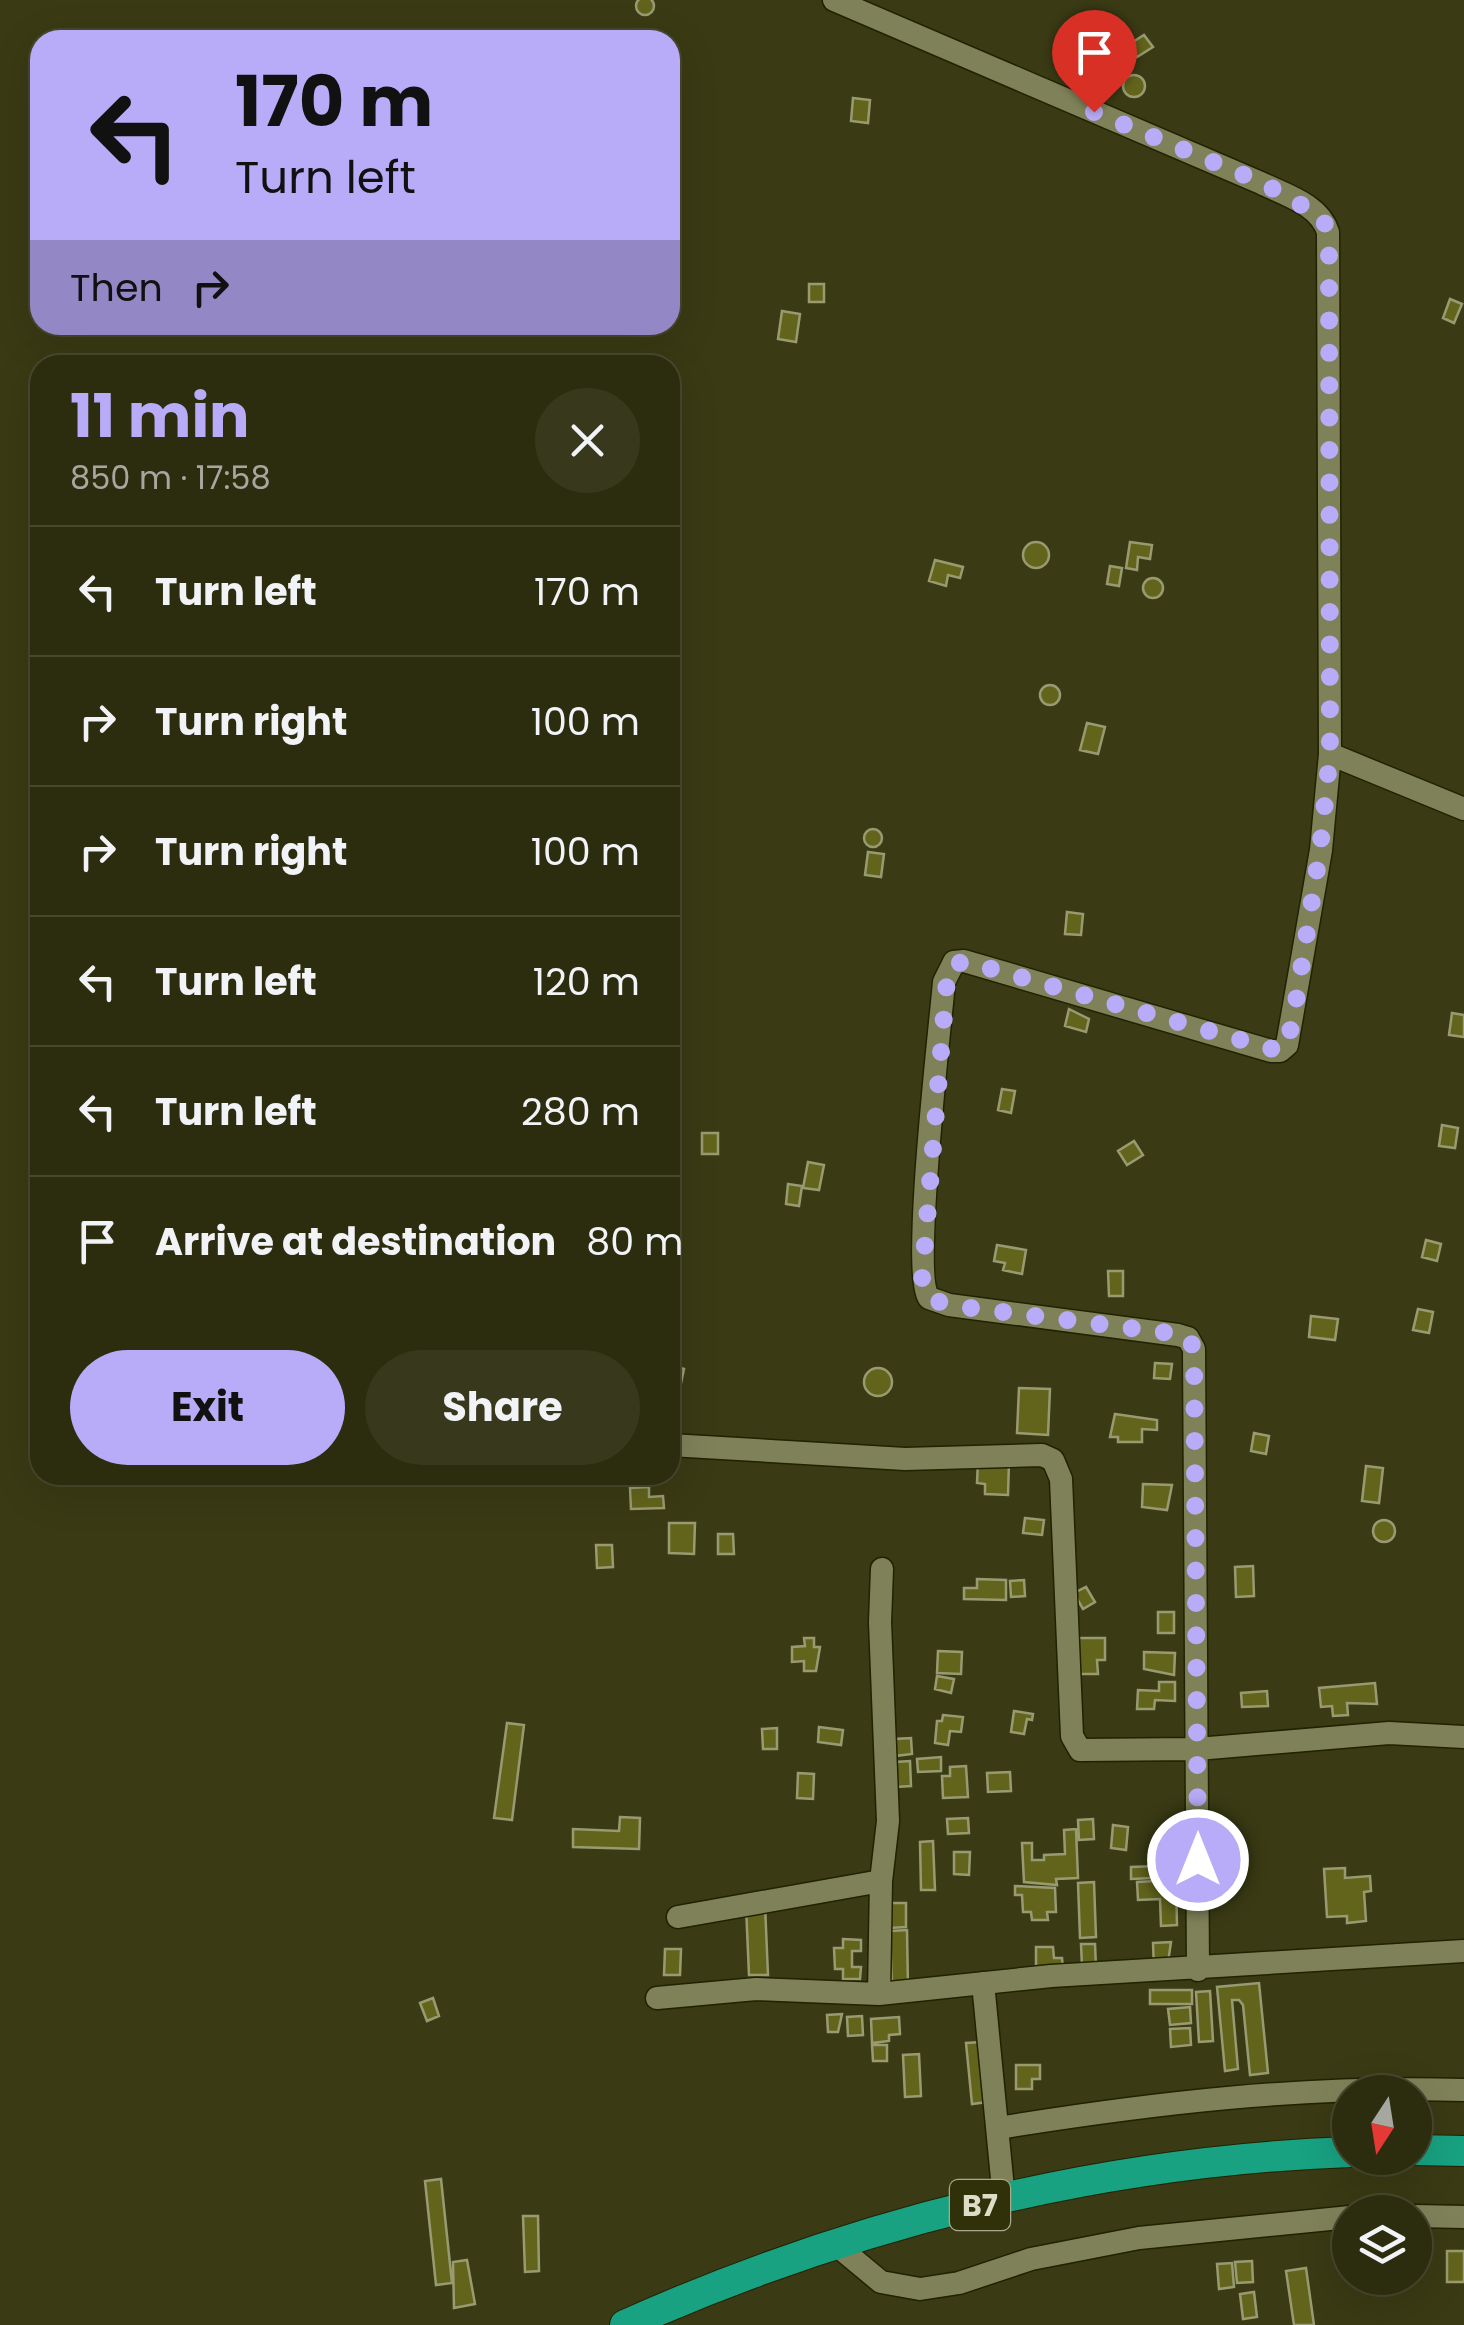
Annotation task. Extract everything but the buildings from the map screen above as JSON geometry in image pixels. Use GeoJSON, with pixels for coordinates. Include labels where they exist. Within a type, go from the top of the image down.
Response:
{"type":"FeatureCollection","features":[{"type":"Feature","properties":{"kind":"highway"},"geometry":{"type":"LineString","coordinates":[[1432,2150],[1464,2151]]}},
{"type":"Feature","properties":{"kind":"highway","name":"B7"},"geometry":{"type":"LineString","coordinates":[[625,2325],[704,2290],[834,2243],[1004,2199],[1136,2170],[1332,2154]]}},
{"type":"Feature","properties":{"kind":"street"},"geometry":{"type":"LineString","coordinates":[[834,0],[1261,182],[1324,218],[1329,252],[1330,754],[1320,850],[1285,1050],[1271,1051],[964,961],[948,968],[944,982],[924,1291],[929,1298],[948,1305],[1178,1334],[1188,1338],[1194,1348],[1198,1970]]}},
{"type":"Feature","properties":{"kind":"street"},"geometry":{"type":"LineString","coordinates":[[1330,754],[1464,809]]}},
{"type":"Feature","properties":{"kind":"street"},"geometry":{"type":"LineString","coordinates":[[680,1446],[842,1456],[1042,1455],[1053,1460],[1061,1479],[1074,1744],[1087,1752],[1197,1749],[1388,1733],[1464,1736]]}},
{"type":"Feature","properties":{"kind":"street"},"geometry":{"type":"LineString","coordinates":[[879,1994],[881,1881],[888,1821],[880,1622],[882,1569]]}},
{"type":"Feature","properties":{"kind":"street"},"geometry":{"type":"LineString","coordinates":[[678,1917],[881,1881]]}},
{"type":"Feature","properties":{"kind":"street"},"geometry":{"type":"LineString","coordinates":[[657,1998],[756,1990],[879,1994],[982,1982],[1464,1951]]}},
{"type":"Feature","properties":{"kind":"street"},"geometry":{"type":"LineString","coordinates":[[982,1982],[1004,2199]]}},
{"type":"Feature","properties":{"kind":"street"},"geometry":{"type":"LineString","coordinates":[[998,2128],[1190,2100],[1464,2090]]}},
{"type":"Feature","properties":{"kind":"street"},"geometry":{"type":"LineString","coordinates":[[1432,2216],[1464,2217]]}},
{"type":"Feature","properties":{"kind":"street"},"geometry":{"type":"LineString","coordinates":[[834,2243],[881,2282],[920,2289],[1138,2238],[1332,2219]]}},
{"type":"Feature","properties":{"kind":"route"},"geometry":{"type":"LineString","coordinates":[[1094,112],[1261,182],[1324,218],[1329,252],[1330,754],[1320,850],[1285,1050],[1271,1051],[964,961],[954,962],[948,968],[922,1280],[929,1298],[948,1305],[1178,1334],[1188,1338],[1194,1348],[1198,1860]]}}]}
